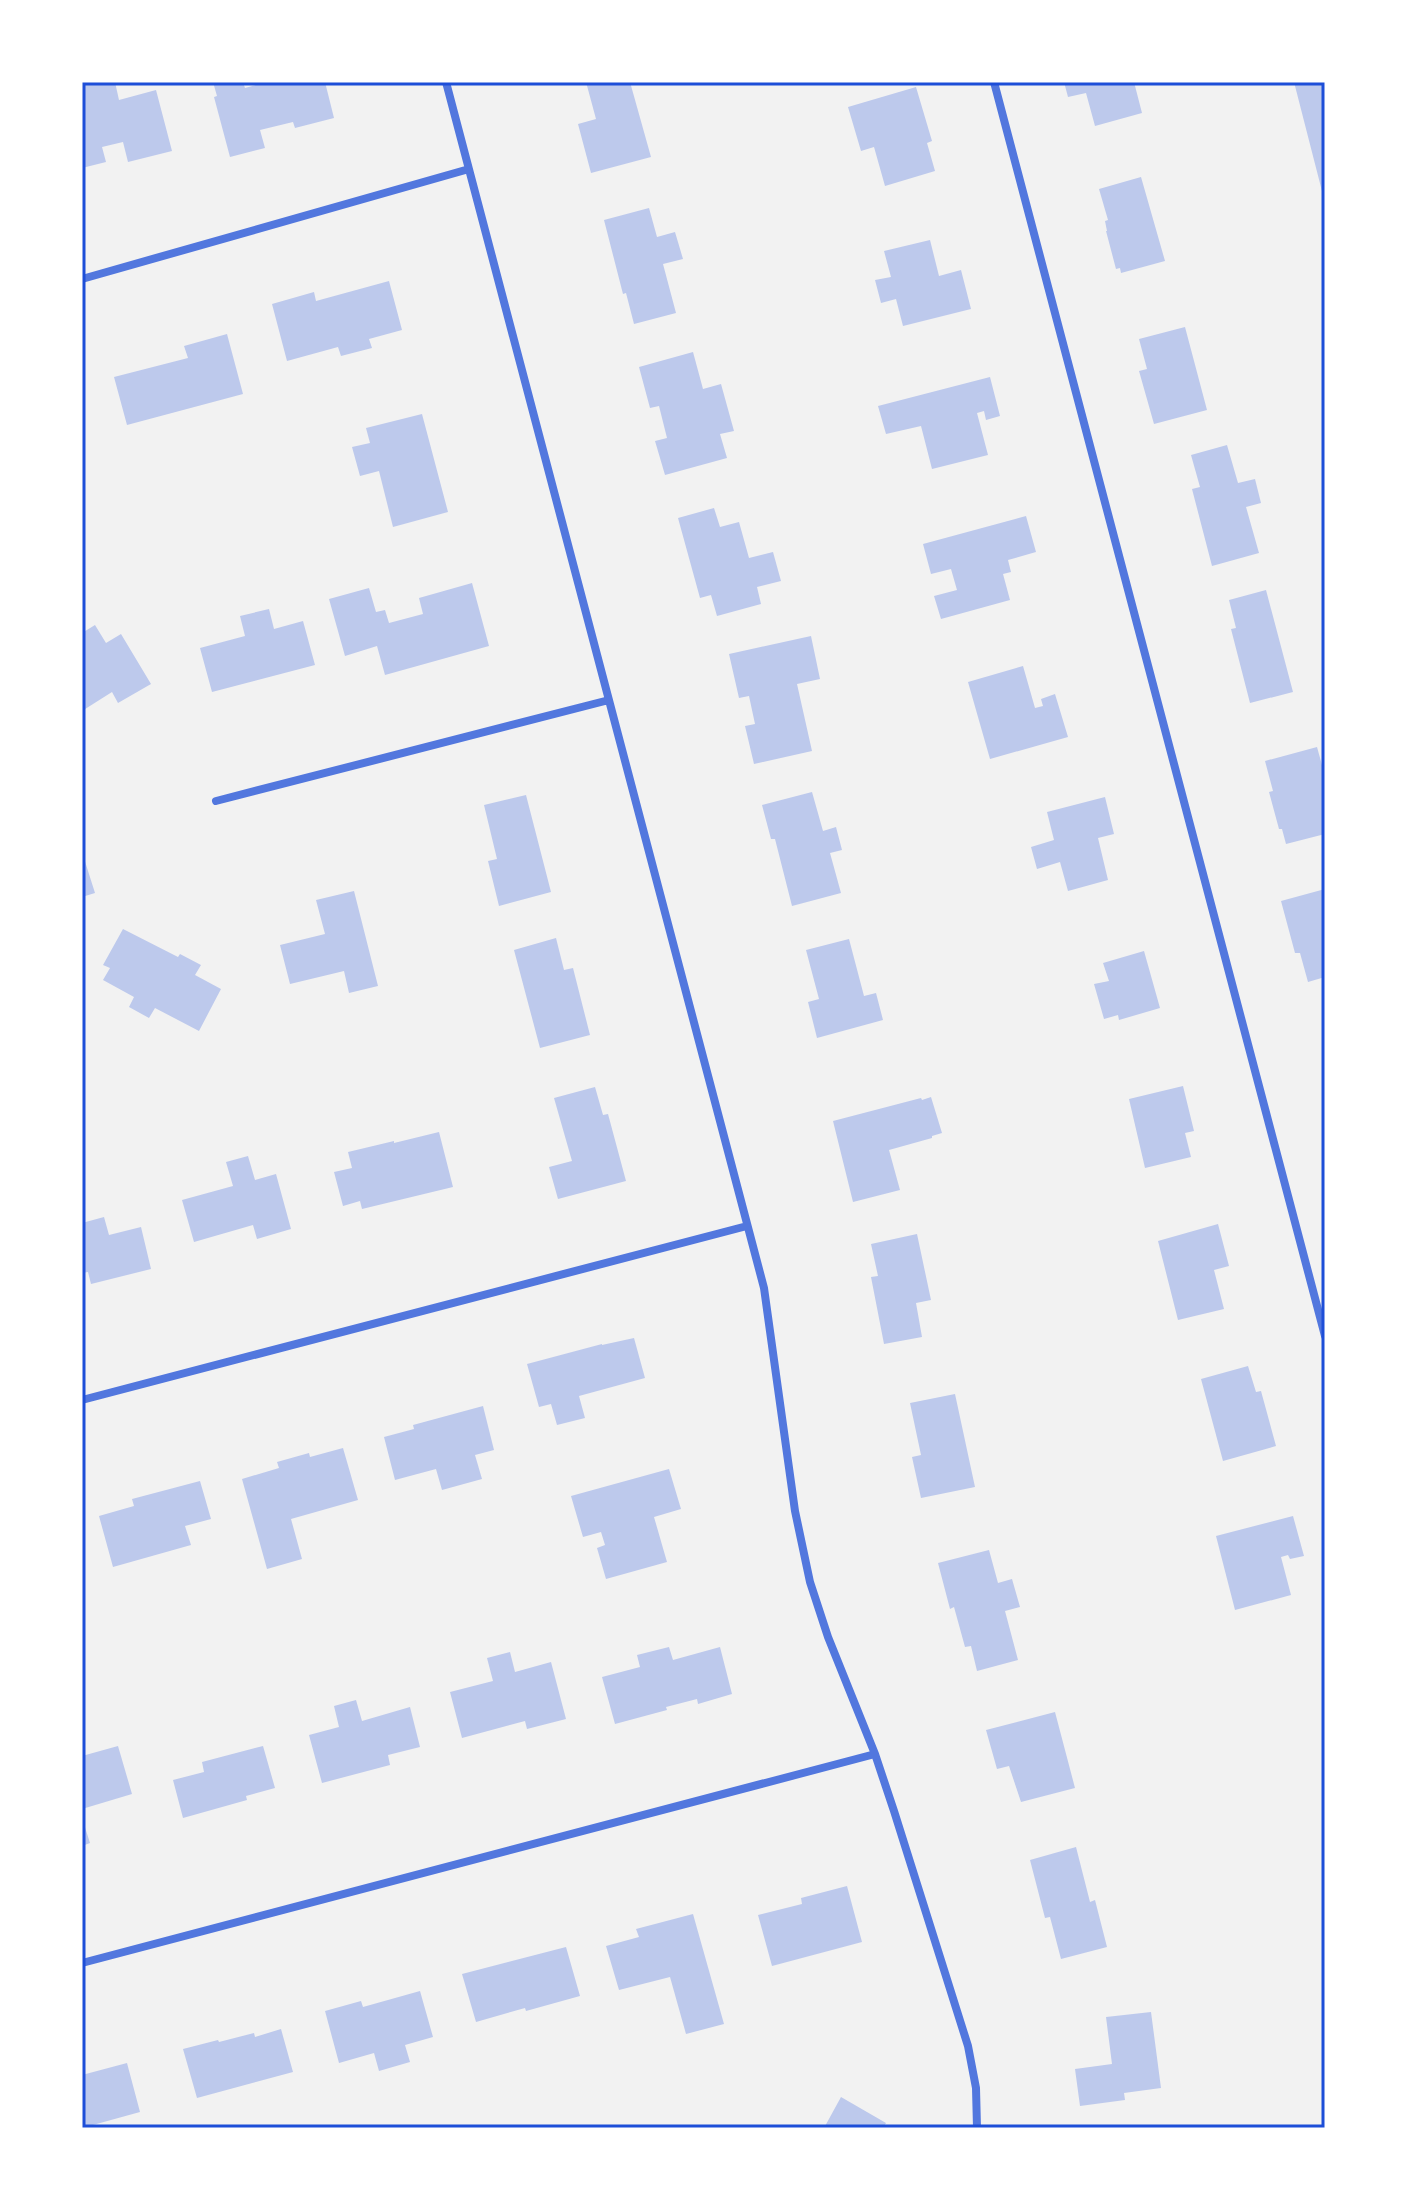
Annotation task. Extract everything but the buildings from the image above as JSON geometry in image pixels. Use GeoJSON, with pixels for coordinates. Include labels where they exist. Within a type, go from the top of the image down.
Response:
{"type":"FeatureCollection","features":[{"type":"Feature","properties":{"kind":"street"},"geometry":{"type":"LineString","coordinates":[[446,82],[764,1288],[795,1511],[810,1582],[828,1637],[875,1754],[968,2046],[976,2088],[977,2128]]}},
{"type":"Feature","properties":{"kind":"street"},"geometry":{"type":"LineString","coordinates":[[994,82],[1325,1336]]}},
{"type":"Feature","properties":{"kind":"street"},"geometry":{"type":"LineString","coordinates":[[82,279],[469,169]]}},
{"type":"Feature","properties":{"kind":"street"},"geometry":{"type":"LineString","coordinates":[[216,801],[609,700]]}},
{"type":"Feature","properties":{"kind":"street"},"geometry":{"type":"LineString","coordinates":[[82,1400],[747,1226]]}},
{"type":"Feature","properties":{"kind":"street"},"geometry":{"type":"LineString","coordinates":[[82,1963],[875,1754]]}}]}
